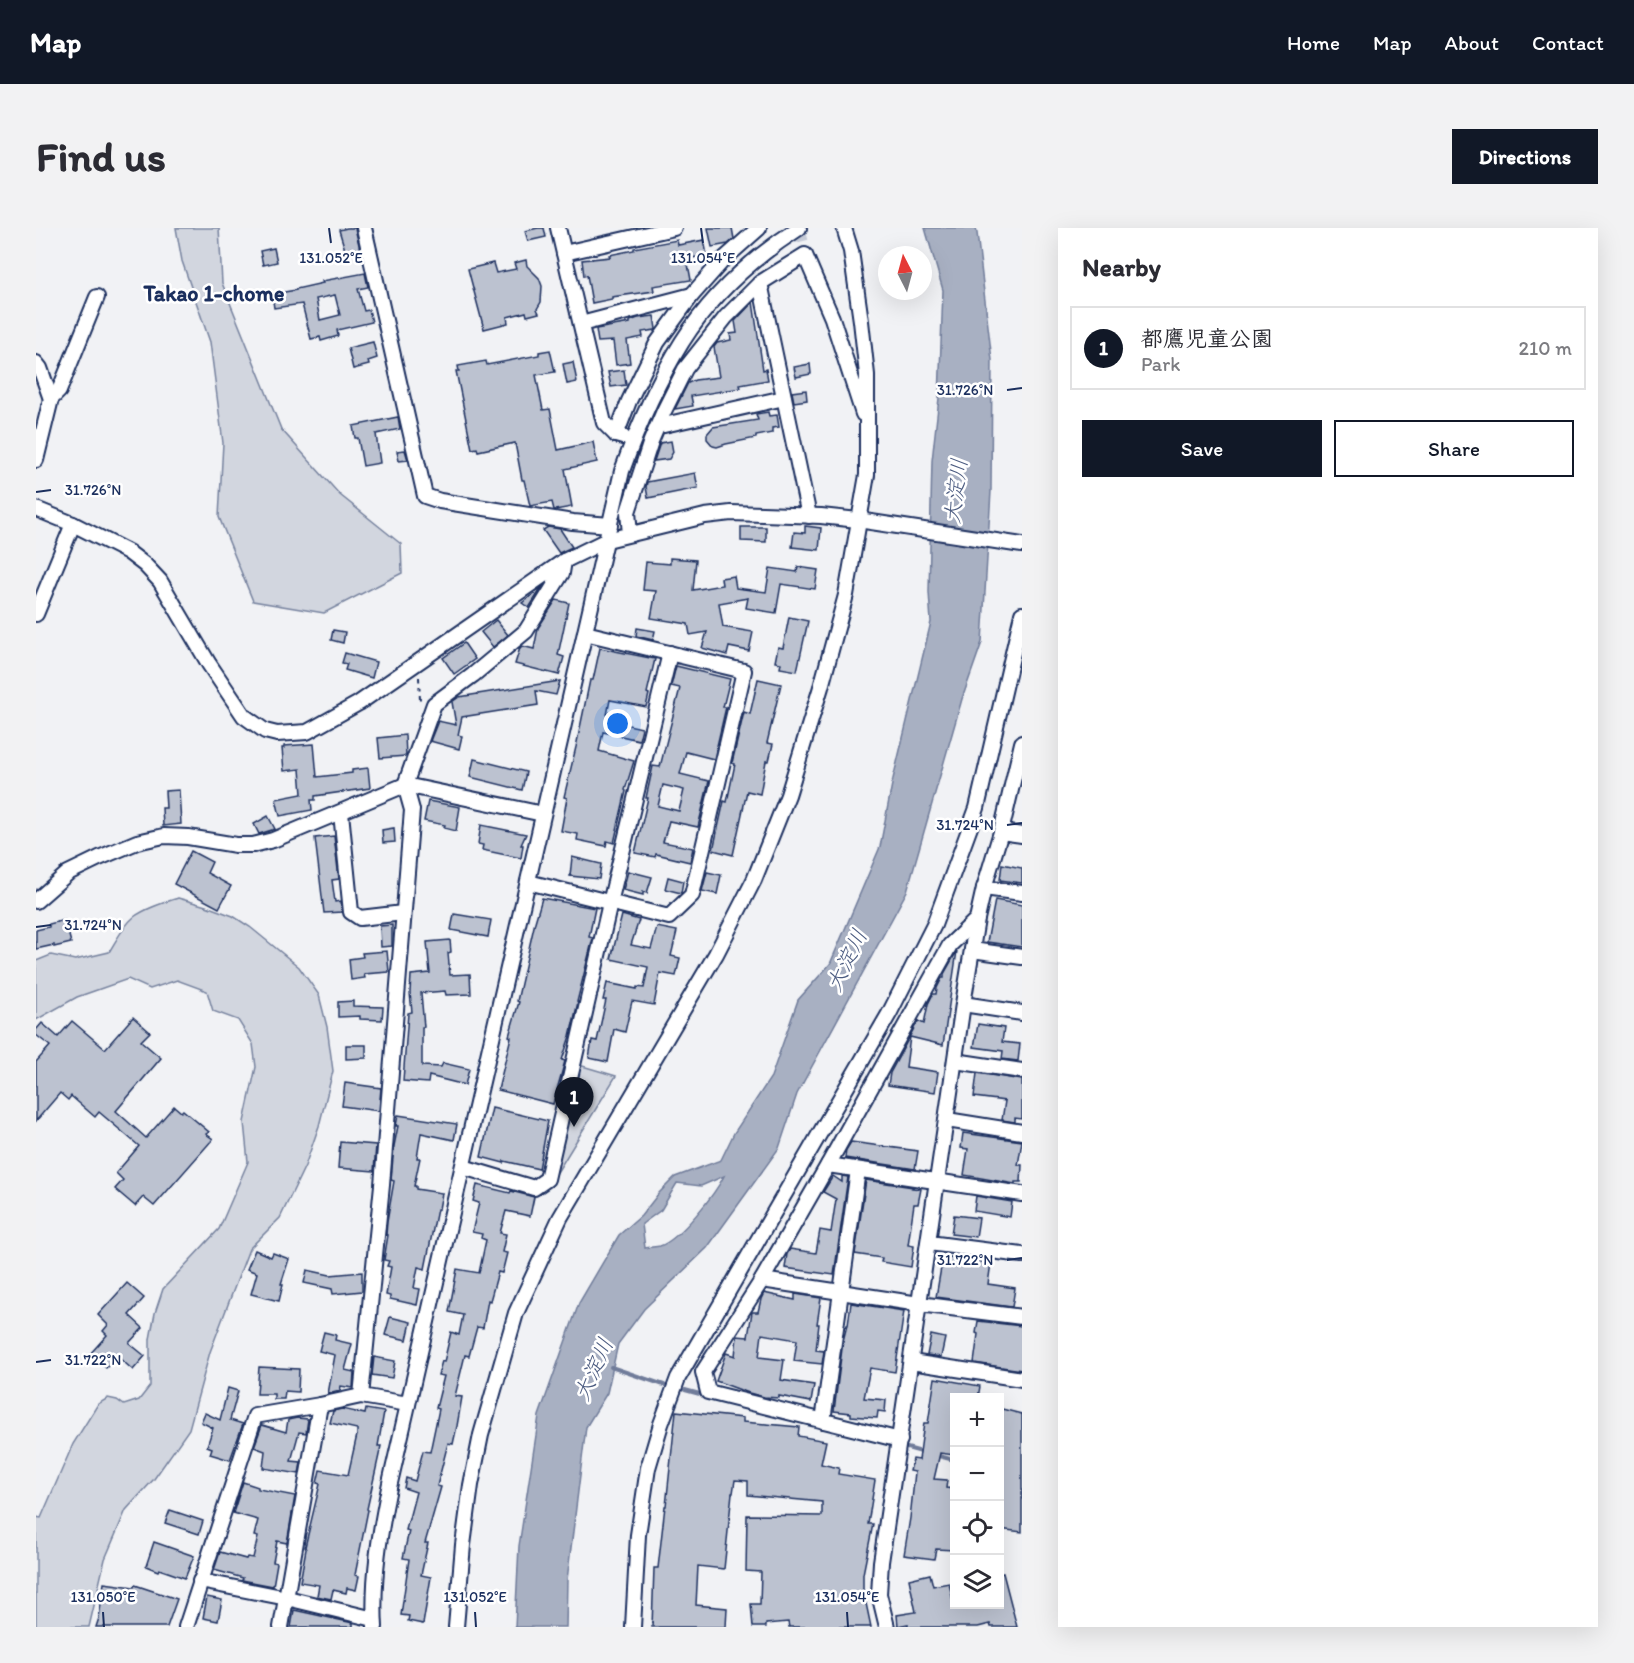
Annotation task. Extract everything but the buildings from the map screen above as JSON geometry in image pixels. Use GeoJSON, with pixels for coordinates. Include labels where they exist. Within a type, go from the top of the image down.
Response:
{"type":"FeatureCollection","features":[{"type":"Feature","properties":{"kind":"street"},"geometry":{"type":"LineString","coordinates":[[364,228],[425,496],[440,501],[573,522],[610,525]]}},
{"type":"Feature","properties":{"kind":"street"},"geometry":{"type":"LineString","coordinates":[[558,228],[604,423],[616,435],[633,441]]}},
{"type":"Feature","properties":{"kind":"street"},"geometry":{"type":"LineString","coordinates":[[564,253],[674,228]]}},
{"type":"Feature","properties":{"kind":"street"},"geometry":{"type":"LineString","coordinates":[[616,435],[629,401],[657,344],[692,295],[723,260],[759,228]]}},
{"type":"Feature","properties":{"kind":"street"},"geometry":{"type":"LineString","coordinates":[[200,1581],[287,1598],[374,1623],[381,1522],[622,471],[663,375],[683,341],[707,309],[737,277],[764,253],[799,228]]}},
{"type":"Feature","properties":{"kind":"street"},"geometry":{"type":"LineString","coordinates":[[456,1627],[471,1485],[481,1435],[516,1313],[560,1218],[716,954],[754,880],[788,795],[821,687],[846,595],[867,475],[867,375],[851,251],[844,228]]}},
{"type":"Feature","properties":{"kind":"street"},"geometry":{"type":"LineString","coordinates":[[630,534],[628,512],[651,441],[685,369],[726,317],[760,284],[805,255],[832,318],[867,429]]}},
{"type":"Feature","properties":{"kind":"street"},"geometry":{"type":"LineString","coordinates":[[760,284],[809,516]]}},
{"type":"Feature","properties":{"kind":"street"},"geometry":{"type":"LineString","coordinates":[[581,324],[692,295]]}},
{"type":"Feature","properties":{"kind":"street"},"geometry":{"type":"LineString","coordinates":[[36,460],[51,399],[59,391],[96,297]]}},
{"type":"Feature","properties":{"kind":"street"},"geometry":{"type":"LineString","coordinates":[[36,363],[51,399]]}},
{"type":"Feature","properties":{"kind":"street"},"geometry":{"type":"LineString","coordinates":[[659,424],[664,425],[784,398]]}},
{"type":"Feature","properties":{"kind":"street"},"geometry":{"type":"LineString","coordinates":[[36,509],[128,552],[145,565],[160,581],[209,664],[244,716],[265,731],[289,735],[307,732],[359,704],[564,561],[606,540],[705,516],[731,513],[858,520],[1022,545]]}},
{"type":"Feature","properties":{"kind":"street"},"geometry":{"type":"LineString","coordinates":[[36,614],[73,525]]}},
{"type":"Feature","properties":{"kind":"street"},"geometry":{"type":"LineString","coordinates":[[361,1396],[382,1185],[412,810],[405,785],[434,704],[526,631],[562,573],[564,561]]}},
{"type":"Feature","properties":{"kind":"street"},"geometry":{"type":"LineString","coordinates":[[633,1627],[638,1535],[648,1468],[678,1378],[889,1014],[934,925],[977,808],[1022,614]]}},
{"type":"Feature","properties":{"kind":"street"},"geometry":{"type":"LineString","coordinates":[[528,882],[669,917],[692,895],[744,671],[585,633]]}},
{"type":"Feature","properties":{"kind":"street"},"geometry":{"type":"LineString","coordinates":[[463,1167],[534,1188],[547,1179],[670,653]]}},
{"type":"Feature","properties":{"kind":"street"},"geometry":{"type":"LineString","coordinates":[[887,1627],[879,1594],[881,1562],[963,1004],[984,888],[1018,775],[1022,743]]}},
{"type":"Feature","properties":{"kind":"street"},"geometry":{"type":"LineString","coordinates":[[36,901],[68,873],[137,842],[164,836],[253,845],[273,840],[405,785],[543,814]]}},
{"type":"Feature","properties":{"kind":"street"},"geometry":{"type":"LineString","coordinates":[[341,813],[351,912],[360,918],[403,913]]}},
{"type":"Feature","properties":{"kind":"street"},"geometry":{"type":"LineString","coordinates":[[1001,832],[1022,835]]}},
{"type":"Feature","properties":{"kind":"street"},"geometry":{"type":"LineString","coordinates":[[984,888],[1022,893]]}},
{"type":"Feature","properties":{"kind":"street"},"geometry":{"type":"LineString","coordinates":[[899,1445],[823,1421],[708,1392],[702,1372],[762,1280],[950,945],[977,919]]}},
{"type":"Feature","properties":{"kind":"street"},"geometry":{"type":"LineString","coordinates":[[972,950],[1022,957]]}},
{"type":"Feature","properties":{"kind":"street"},"geometry":{"type":"LineString","coordinates":[[963,1004],[1022,1013]]}},
{"type":"Feature","properties":{"kind":"street"},"geometry":{"type":"LineString","coordinates":[[956,1060],[1022,1071]]}},
{"type":"Feature","properties":{"kind":"street"},"geometry":{"type":"LineString","coordinates":[[947,1120],[1022,1132]]}},
{"type":"Feature","properties":{"kind":"street"},"geometry":{"type":"LineString","coordinates":[[828,1165],[1022,1194]]}},
{"type":"Feature","properties":{"kind":"street"},"geometry":{"type":"LineString","coordinates":[[823,1421],[858,1170]]}},
{"type":"Feature","properties":{"kind":"street"},"geometry":{"type":"LineString","coordinates":[[929,1243],[1022,1256]]}},
{"type":"Feature","properties":{"kind":"street"},"geometry":{"type":"LineString","coordinates":[[762,1280],[1022,1317]]}},
{"type":"Feature","properties":{"kind":"street"},"geometry":{"type":"LineString","coordinates":[[910,1362],[1022,1379]]}},
{"type":"Feature","properties":{"kind":"street"},"geometry":{"type":"LineString","coordinates":[[186,1627],[255,1416],[361,1396],[408,1404]]}},
{"type":"Feature","properties":{"kind":"street"},"geometry":{"type":"LineString","coordinates":[[281,1627],[320,1405]]}},
{"type":"Feature","properties":{"kind":"path"},"geometry":{"type":"LineString","coordinates":[[418,662],[420,705]]}},
{"type":"Feature","properties":{"kind":"shaded area"},"geometry":{"type":"Polygon","coordinates":[[[176,228],[219,228],[222,283],[281,429],[340,495],[401,544],[402,573],[324,613],[253,601],[219,517],[223,443],[210,342],[182,261],[176,228]]]}},
{"type":"Feature","properties":{"kind":"shaded area"},"geometry":{"type":"Polygon","coordinates":[[[178,898],[233,916],[299,967],[319,995],[327,1027],[333,1071],[319,1126],[305,1166],[280,1218],[249,1249],[210,1352],[189,1429],[154,1479],[126,1510],[105,1559],[89,1627],[36,1627],[36,1517],[41,1518],[73,1444],[98,1404],[108,1398],[124,1405],[139,1400],[150,1386],[150,1339],[163,1289],[219,1229],[248,1162],[244,1122],[256,1067],[253,1044],[238,1020],[213,1011],[207,991],[177,980],[150,989],[128,979],[77,997],[36,1020],[36,961],[51,955],[75,960],[109,952],[123,929],[134,917],[149,908],[178,898]]]}},
{"type":"Feature","properties":{"kind":"shaded area"},"geometry":{"type":"Polygon","coordinates":[[[579,1065],[616,1076],[553,1179],[579,1065]]]}},
{"type":"Feature","properties":{"kind":"water","name":"大淀川"},"geometry":{"type":"Polygon","coordinates":[[[925,228],[976,228],[992,360],[991,491],[982,642],[962,699],[907,891],[797,1094],[779,1148],[707,1248],[644,1309],[618,1344],[607,1393],[586,1427],[567,1580],[566,1627],[515,1627],[519,1546],[539,1416],[579,1303],[619,1235],[641,1216],[659,1193],[675,1177],[721,1160],[734,1133],[771,1077],[798,1000],[830,964],[880,847],[893,779],[931,622],[929,592],[932,461],[939,398],[943,290],[925,228]],[[724,1176],[701,1186],[677,1183],[661,1210],[642,1224],[645,1248],[660,1246],[668,1242],[687,1226],[724,1176]]]}},
{"type":"Feature","properties":{"kind":"waterway"},"geometry":{"type":"LineString","coordinates":[[371,228],[381,274]]}},
{"type":"Feature","properties":{"kind":"waterway","name":"大淀川"},"geometry":{"type":"LineString","coordinates":[[611,1367],[664,1385]]}},
{"type":"Feature","properties":{"kind":"waterway"},"geometry":{"type":"LineString","coordinates":[[685,1390],[707,1396]]}},
{"type":"Feature","properties":{"kind":"waterway"},"geometry":{"type":"LineString","coordinates":[[900,1446],[925,1453]]}},
{"type":"Feature","properties":{"kind":"waterway"},"geometry":{"type":"LineString","coordinates":[[935,1455],[950,1459]]}},
{"type":"Feature","properties":{"kind":"tunnel"},"geometry":{"type":"LineString","coordinates":[[798,228],[805,255]]}},
{"type":"Feature","properties":{"kind":"place","name":"都鷹児童公園"},"geometry":{"type":"Point","coordinates":[574,1127]}},
{"type":"Feature","properties":{"kind":"district","name":"Takao 1-chome"},"geometry":{"type":"Point","coordinates":[214,293]}}]}
